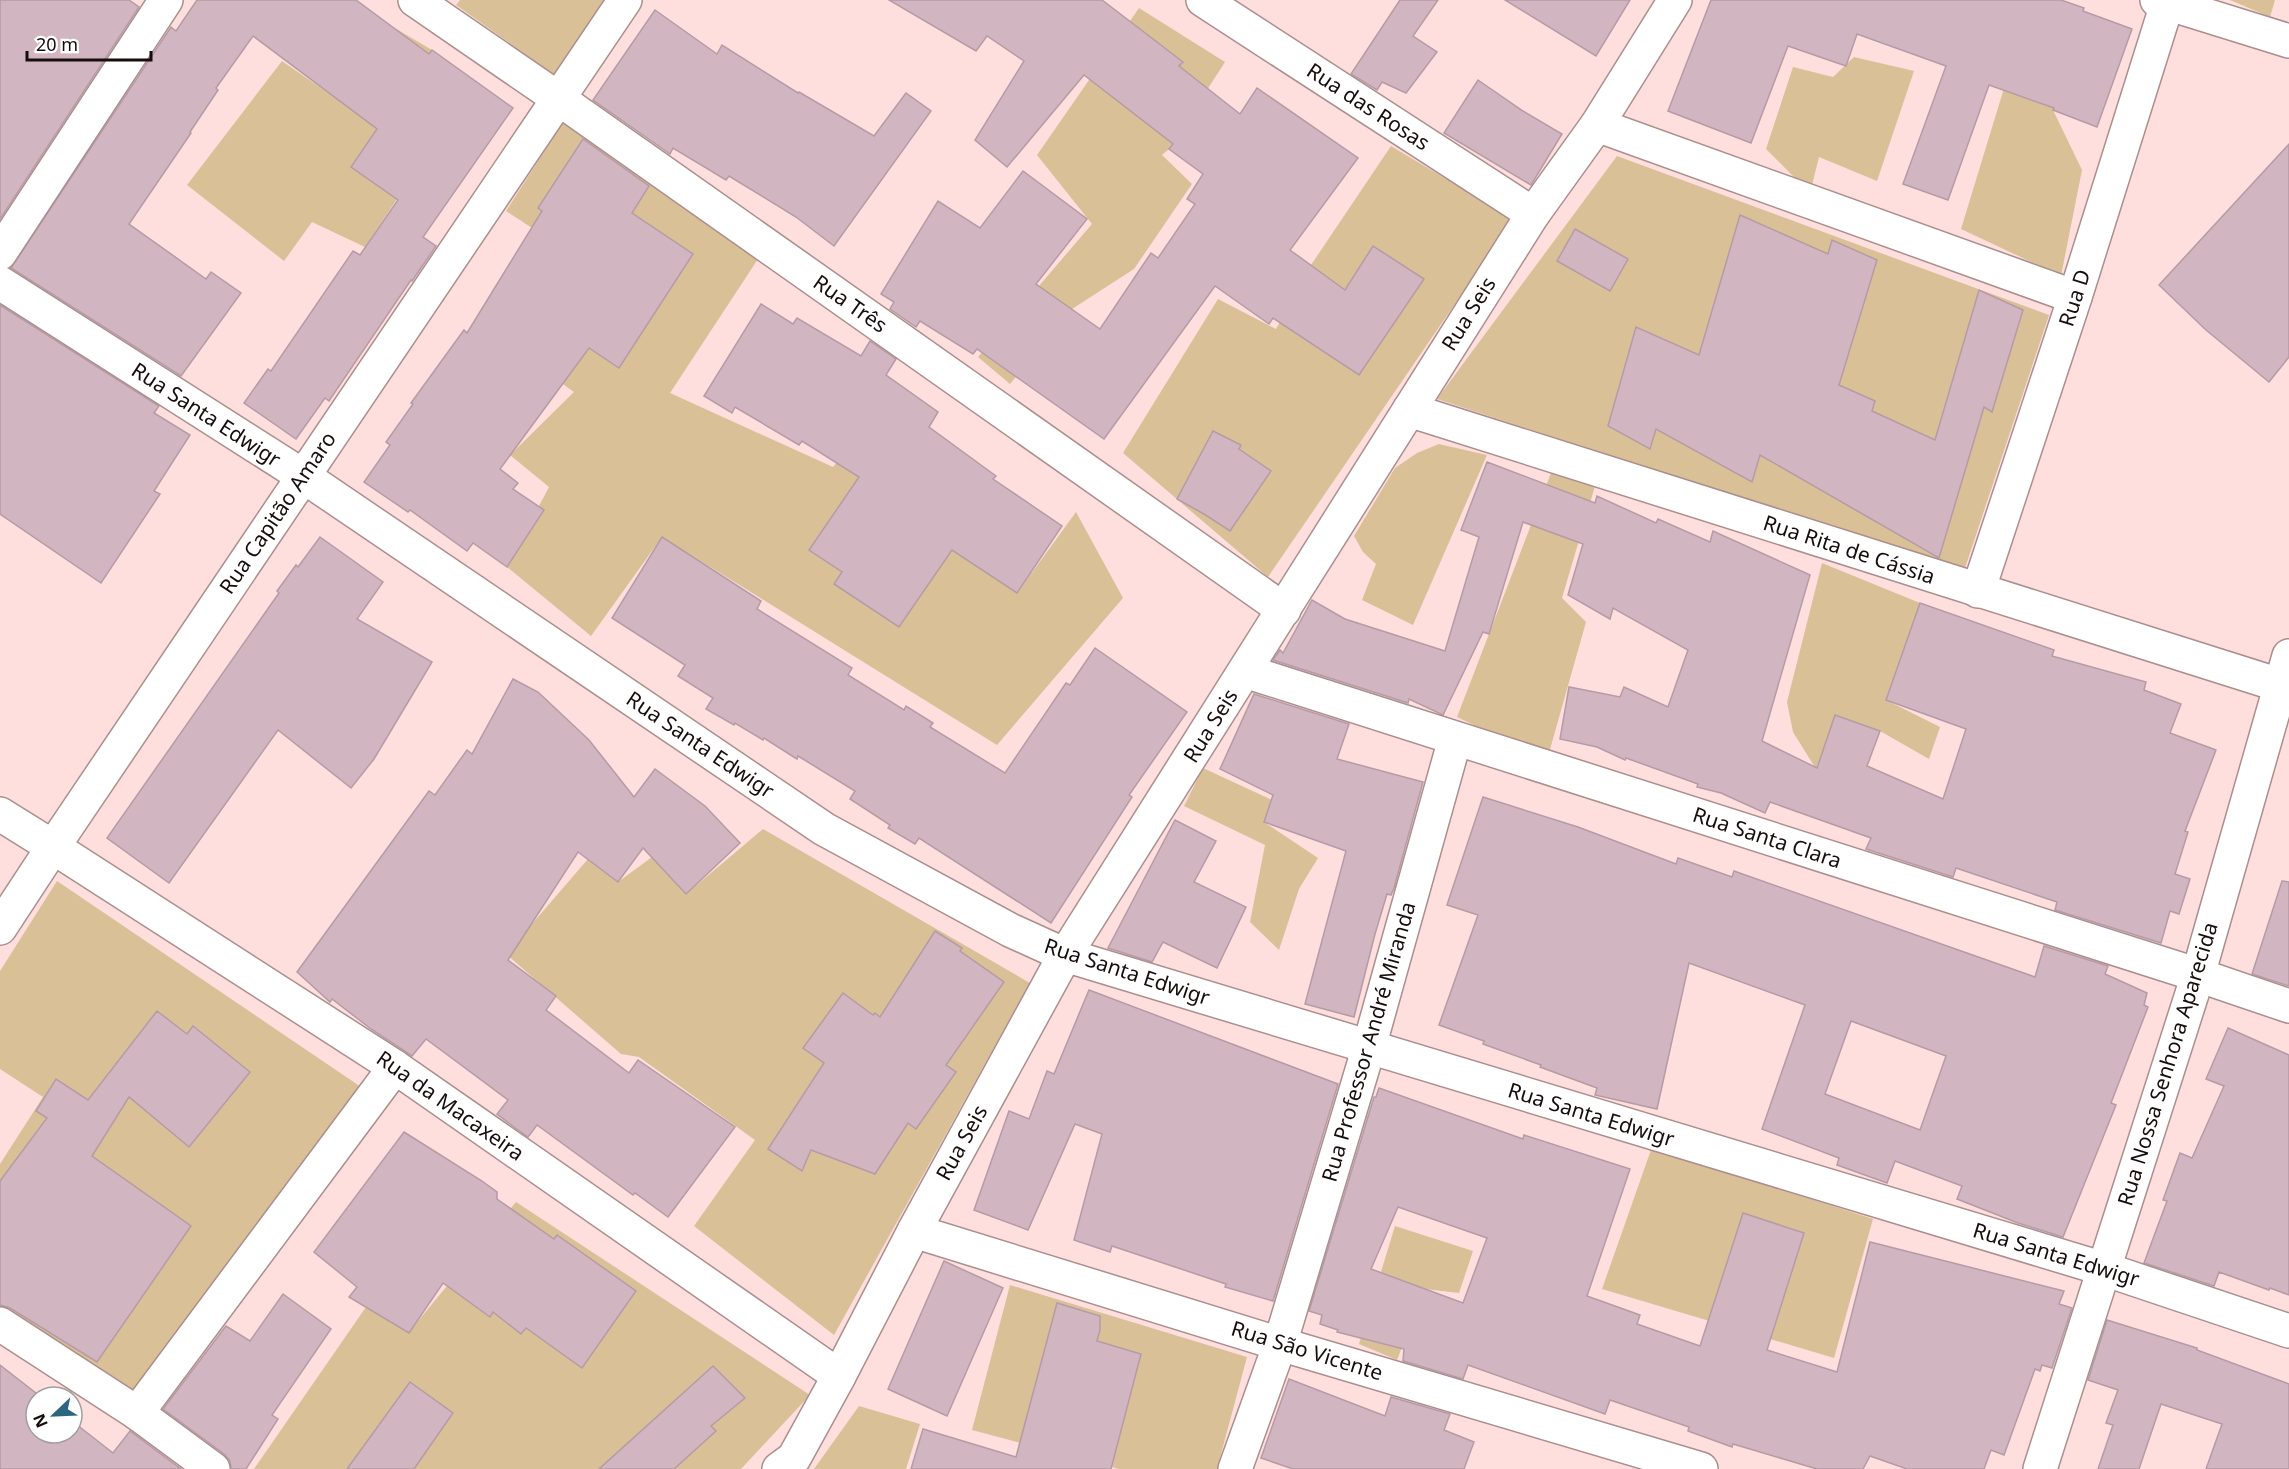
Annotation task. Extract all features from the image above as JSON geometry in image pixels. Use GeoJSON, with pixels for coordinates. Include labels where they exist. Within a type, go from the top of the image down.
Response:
{"type":"FeatureCollection","features":[{"type":"Feature","properties":{"kind":"street"},"geometry":{"type":"LineString","coordinates":[[0,253],[166,0]]}},
{"type":"Feature","properties":{"kind":"street","name":"Rua Três"},"geometry":{"type":"LineString","coordinates":[[415,0],[1284,610]]}},
{"type":"Feature","properties":{"kind":"street","name":"Rua Capitão Amaro"},"geometry":{"type":"LineString","coordinates":[[0,928],[625,0]]}},
{"type":"Feature","properties":{"kind":"street","name":"Rua das Rosas"},"geometry":{"type":"LineString","coordinates":[[1203,0],[1533,214]]}},
{"type":"Feature","properties":{"kind":"street","name":"Rua Seis"},"geometry":{"type":"LineString","coordinates":[[788,1465],[839,1376],[914,1231],[1065,955],[1533,214],[1597,125],[1675,0]]}},
{"type":"Feature","properties":{"kind":"street"},"geometry":{"type":"LineString","coordinates":[[2162,2],[2289,41]]}},
{"type":"Feature","properties":{"kind":"street","name":"Rua D"},"geometry":{"type":"LineString","coordinates":[[1978,591],[2076,297],[2162,2]]}},
{"type":"Feature","properties":{"kind":"street"},"geometry":{"type":"LineString","coordinates":[[1597,125],[2076,297]]}},
{"type":"Feature","properties":{"kind":"street","name":"Rua Santa Edwigr"},"geometry":{"type":"LineString","coordinates":[[0,283],[303,476],[824,829],[1010,930],[1065,955],[2104,1269],[2289,1331]]}},
{"type":"Feature","properties":{"kind":"street","name":"Rua Rita de Cássia"},"geometry":{"type":"LineString","coordinates":[[1409,410],[1978,591],[2286,676]]}},
{"type":"Feature","properties":{"kind":"street","name":"Rua Santa Clara"},"geometry":{"type":"LineString","coordinates":[[1245,671],[2289,1006]]}},
{"type":"Feature","properties":{"kind":"street","name":"Rua Nossa Senhora Aparecida"},"geometry":{"type":"LineString","coordinates":[[2040,1469],[2198,975],[2286,676]]}},
{"type":"Feature","properties":{"kind":"street","name":"Rua Professor André Miranda"},"geometry":{"type":"LineString","coordinates":[[1235,1469],[1280,1344],[1369,1047],[1455,739]]}},
{"type":"Feature","properties":{"kind":"street","name":"Rua da Macaxeira"},"geometry":{"type":"LineString","coordinates":[[0,814],[395,1067],[839,1376]]}},
{"type":"Feature","properties":{"kind":"street"},"geometry":{"type":"LineString","coordinates":[[137,1413],[395,1067]]}},
{"type":"Feature","properties":{"kind":"street","name":"Rua São Vicente"},"geometry":{"type":"LineString","coordinates":[[914,1231],[1280,1344],[1634,1459],[1701,1469]]}},
{"type":"Feature","properties":{"kind":"street"},"geometry":{"type":"LineString","coordinates":[[0,1324],[137,1413],[213,1469]]}},
{"type":"Feature","properties":{"kind":"shaded area"},"geometry":{"type":"Polygon","coordinates":[[[460,0],[608,0],[555,75],[456,5],[460,0]]]}},
{"type":"Feature","properties":{"kind":"shaded area"},"geometry":{"type":"Polygon","coordinates":[[[2230,0],[2275,0],[2270,17],[2230,0]]]}},
{"type":"Feature","properties":{"kind":"shaded area"},"geometry":{"type":"Polygon","coordinates":[[[1139,8],[1225,62],[1169,149],[1162,155],[1192,184],[1134,269],[1072,309],[1010,384],[978,357],[1092,224],[1037,155],[1139,8]]]}},
{"type":"Feature","properties":{"kind":"shaded area"},"geometry":{"type":"Polygon","coordinates":[[[388,24],[432,50],[351,166],[397,199],[365,247],[312,222],[284,261],[187,185],[282,61],[334,97],[388,24]]]}},
{"type":"Feature","properties":{"kind":"shaded area"},"geometry":{"type":"Polygon","coordinates":[[[1854,57],[1914,71],[1877,181],[1819,157],[1810,193],[1766,149],[1793,67],[1833,77],[1854,57]]]}},
{"type":"Feature","properties":{"kind":"shaded area"},"geometry":{"type":"Polygon","coordinates":[[[2012,62],[2066,73],[2053,110],[2082,170],[2061,276],[1961,229],[2012,62]]]}},
{"type":"Feature","properties":{"kind":"shaded area"},"geometry":{"type":"Polygon","coordinates":[[[563,122],[758,259],[670,393],[833,467],[901,386],[938,412],[885,503],[1017,593],[1076,512],[1123,598],[997,745],[662,537],[591,636],[507,567],[549,487],[510,455],[574,392],[530,361],[587,264],[506,211],[563,122]]]}},
{"type":"Feature","properties":{"kind":"shaded area"},"geometry":{"type":"Polygon","coordinates":[[[1391,146],[1513,219],[1268,577],[1123,453],[1218,299],[1276,329],[1311,265],[1391,146]]]}},
{"type":"Feature","properties":{"kind":"shaded area"},"geometry":{"type":"Polygon","coordinates":[[[1617,156],[2049,315],[1964,571],[1437,399],[1617,156]]]}},
{"type":"Feature","properties":{"kind":"shaded area"},"geometry":{"type":"Polygon","coordinates":[[[1439,444],[1487,455],[1413,625],[1362,600],[1376,564],[1363,552],[1354,536],[1395,468],[1417,453],[1439,444]]]}},
{"type":"Feature","properties":{"kind":"shaded area"},"geometry":{"type":"Polygon","coordinates":[[[1551,473],[1595,486],[1562,598],[1586,622],[1547,760],[1457,717],[1551,473]]]}},
{"type":"Feature","properties":{"kind":"shaded area"},"geometry":{"type":"Polygon","coordinates":[[[1822,563],[1920,603],[1886,700],[1940,727],[1929,759],[1880,731],[1836,715],[1816,769],[1793,732],[1787,702],[1822,563]]]}},
{"type":"Feature","properties":{"kind":"shaded area"},"geometry":{"type":"Polygon","coordinates":[[[1203,768],[1272,800],[1264,822],[1318,858],[1299,889],[1279,950],[1250,922],[1265,845],[1184,806],[1203,768]]]}},
{"type":"Feature","properties":{"kind":"shaded area"},"geometry":{"type":"Polygon","coordinates":[[[763,829],[1030,983],[834,1335],[694,1226],[755,1140],[639,1057],[621,1054],[506,954],[588,859],[618,882],[652,857],[686,894],[763,829]]]}},
{"type":"Feature","properties":{"kind":"shaded area"},"geometry":{"type":"Polygon","coordinates":[[[57,881],[364,1089],[134,1399],[0,1307],[0,1164],[43,1097],[0,1069],[0,971],[57,881]]]}},
{"type":"Feature","properties":{"kind":"shaded area"},"geometry":{"type":"Polygon","coordinates":[[[1652,1147],[1873,1219],[1834,1358],[1602,1289],[1652,1147]]]}},
{"type":"Feature","properties":{"kind":"shaded area"},"geometry":{"type":"Polygon","coordinates":[[[516,1202],[810,1395],[741,1469],[254,1469],[366,1307],[409,1332],[516,1202]]]}},
{"type":"Feature","properties":{"kind":"shaded area"},"geometry":{"type":"Polygon","coordinates":[[[1395,1226],[1473,1251],[1459,1293],[1425,1289],[1397,1360],[1359,1344],[1395,1226]]]}},
{"type":"Feature","properties":{"kind":"shaded area"},"geometry":{"type":"Polygon","coordinates":[[[1010,1285],[1247,1357],[1217,1469],[1119,1469],[972,1430],[1010,1285]]]}},
{"type":"Feature","properties":{"kind":"shaded area"},"geometry":{"type":"Polygon","coordinates":[[[859,1406],[920,1424],[906,1469],[814,1469],[859,1406]]]}},
{"type":"Feature","properties":{"kind":"building"},"geometry":{"type":"Polygon","coordinates":[[[0,0],[129,0],[139,7],[0,219],[0,0]]]}},
{"type":"Feature","properties":{"kind":"building"},"geometry":{"type":"Polygon","coordinates":[[[197,0],[356,0],[429,54],[432,50],[513,108],[423,237],[436,246],[329,401],[325,398],[296,439],[244,403],[268,369],[271,371],[353,251],[360,255],[398,200],[351,167],[377,129],[253,36],[216,88],[218,90],[191,133],[129,224],[206,279],[211,272],[241,293],[181,376],[11,268],[171,27],[176,31],[197,0]]]}},
{"type":"Feature","properties":{"kind":"building"},"geometry":{"type":"Polygon","coordinates":[[[889,0],[1102,0],[1183,62],[1179,66],[1240,114],[1257,88],[1358,158],[1290,250],[1345,290],[1373,246],[1424,279],[1359,375],[1273,318],[1269,324],[1215,286],[1104,439],[977,349],[973,354],[920,321],[916,327],[890,309],[894,302],[881,294],[938,201],[980,228],[1023,171],[1087,219],[1036,284],[1100,329],[1151,253],[1158,258],[1195,204],[1187,199],[1203,174],[1169,149],[1173,144],[1084,75],[1007,167],[975,140],[1024,61],[987,36],[976,51],[889,0]]]}},
{"type":"Feature","properties":{"kind":"building"},"geometry":{"type":"Polygon","coordinates":[[[1400,0],[1438,0],[1413,36],[1437,52],[1406,93],[1382,82],[1377,90],[1351,74],[1400,0]]]}},
{"type":"Feature","properties":{"kind":"building"},"geometry":{"type":"Polygon","coordinates":[[[1505,0],[1630,0],[1596,56],[1505,0]]]}},
{"type":"Feature","properties":{"kind":"building"},"geometry":{"type":"Polygon","coordinates":[[[1711,0],[2061,0],[2084,8],[2083,11],[2132,29],[2097,127],[2053,110],[2054,108],[1989,85],[1948,200],[1903,184],[1946,66],[1857,34],[1846,66],[1788,46],[1751,143],[1668,111],[1711,0]]]}},
{"type":"Feature","properties":{"kind":"building"},"geometry":{"type":"Polygon","coordinates":[[[655,10],[717,54],[722,45],[798,93],[874,136],[906,93],[931,111],[834,246],[796,217],[729,176],[726,180],[673,148],[670,154],[593,100],[655,10]]]}},
{"type":"Feature","properties":{"kind":"building"},"geometry":{"type":"Polygon","coordinates":[[[1478,80],[1562,134],[1531,185],[1444,133],[1478,80]]]}},
{"type":"Feature","properties":{"kind":"building"},"geometry":{"type":"Polygon","coordinates":[[[583,139],[649,186],[632,213],[693,254],[619,368],[589,348],[500,469],[518,483],[513,489],[544,510],[507,567],[473,543],[467,551],[410,510],[408,512],[364,482],[390,445],[386,442],[413,404],[411,403],[464,330],[467,333],[542,211],[538,208],[583,139]]]}},
{"type":"Feature","properties":{"kind":"building"},"geometry":{"type":"Polygon","coordinates":[[[2289,144],[2289,357],[2269,382],[2206,330],[2159,285],[2289,144]]]}},
{"type":"Feature","properties":{"kind":"building"},"geometry":{"type":"Polygon","coordinates":[[[1740,215],[1828,254],[1832,240],[1877,260],[1839,385],[1875,401],[1872,411],[1935,440],[1979,290],[2023,310],[1992,412],[1984,407],[1939,558],[1760,455],[1752,482],[1656,429],[1650,449],[1608,426],[1636,327],[1699,355],[1740,215]]]}},
{"type":"Feature","properties":{"kind":"building"},"geometry":{"type":"Polygon","coordinates":[[[1575,229],[1628,259],[1610,291],[1557,261],[1575,229]]]}},
{"type":"Feature","properties":{"kind":"building"},"geometry":{"type":"Polygon","coordinates":[[[761,304],[793,324],[797,318],[861,356],[870,341],[896,359],[886,375],[938,412],[929,427],[996,476],[993,479],[1062,526],[1017,593],[952,550],[899,627],[834,584],[842,572],[809,550],[859,477],[802,441],[799,445],[735,407],[732,413],[704,396],[761,304]]]}},
{"type":"Feature","properties":{"kind":"building"},"geometry":{"type":"Polygon","coordinates":[[[0,305],[159,406],[154,413],[190,435],[154,491],[160,494],[101,583],[0,514],[0,305]]]}},
{"type":"Feature","properties":{"kind":"building"},"geometry":{"type":"Polygon","coordinates":[[[1213,431],[1241,445],[1239,449],[1271,471],[1230,531],[1177,499],[1213,431]]]}},
{"type":"Feature","properties":{"kind":"building"},"geometry":{"type":"Polygon","coordinates":[[[1487,462],[1595,503],[1597,496],[1656,523],[1658,519],[1710,542],[1713,531],[1810,575],[1762,741],[1817,768],[1835,715],[1880,731],[1867,766],[1943,799],[1966,729],[1886,700],[1920,603],[2054,650],[2052,656],[2146,682],[2144,690],[2181,704],[2170,733],[2216,750],[2185,831],[2188,832],[2175,874],[2190,879],[2179,914],[2170,911],[2161,943],[2055,910],[2057,902],[1956,868],[1953,877],[1866,849],[1871,838],[1770,802],[1765,813],[1721,793],[1697,787],[1698,784],[1626,758],[1625,760],[1597,747],[1560,739],[1569,687],[1620,697],[1624,687],[1668,707],[1688,650],[1613,608],[1610,619],[1568,595],[1583,544],[1523,522],[1489,634],[1483,632],[1443,715],[1409,699],[1408,703],[1273,660],[1280,650],[1283,653],[1312,600],[1345,619],[1445,651],[1479,537],[1461,530],[1487,462]]]}},
{"type":"Feature","properties":{"kind":"building"},"geometry":{"type":"Polygon","coordinates":[[[320,537],[383,582],[357,619],[432,662],[374,759],[351,788],[278,730],[169,883],[107,838],[279,593],[277,591],[320,537]]]}},
{"type":"Feature","properties":{"kind":"building"},"geometry":{"type":"Polygon","coordinates":[[[662,537],[761,601],[757,609],[852,668],[848,675],[904,710],[906,706],[933,723],[930,727],[1005,773],[1066,683],[1070,685],[1095,648],[1187,712],[1129,795],[1132,797],[1051,923],[919,838],[915,844],[888,828],[890,825],[850,799],[855,791],[798,756],[797,759],[764,738],[763,740],[706,709],[713,698],[678,676],[685,665],[612,618],[662,537]]]}},
{"type":"Feature","properties":{"kind":"building"},"geometry":{"type":"Polygon","coordinates":[[[513,679],[538,692],[589,740],[634,797],[655,769],[705,806],[740,843],[686,894],[643,848],[618,882],[578,852],[508,960],[556,996],[546,1010],[629,1073],[638,1060],[735,1127],[668,1217],[635,1193],[633,1195],[537,1125],[528,1137],[518,1130],[497,1114],[508,1100],[426,1039],[412,1056],[371,1029],[332,999],[330,1002],[297,972],[429,791],[435,795],[467,750],[472,754],[513,679]]]}},
{"type":"Feature","properties":{"kind":"building"},"geometry":{"type":"Polygon","coordinates":[[[1254,694],[1349,724],[1337,759],[1423,782],[1394,888],[1391,895],[1387,894],[1375,934],[1354,1017],[1305,1004],[1346,851],[1264,822],[1273,795],[1220,769],[1254,694]]]}},
{"type":"Feature","properties":{"kind":"building"},"geometry":{"type":"Polygon","coordinates":[[[1483,797],[1578,827],[1676,864],[1678,858],[1732,877],[1734,871],[2035,977],[2044,946],[2108,966],[2105,974],[2147,993],[2144,1005],[2148,1007],[2111,1103],[2116,1105],[2063,1237],[2018,1223],[1957,1199],[1962,1186],[1895,1161],[1887,1183],[1837,1165],[1839,1158],[1762,1129],[1805,1005],[1689,963],[1657,1109],[1595,1095],[1597,1088],[1483,1044],[1484,1041],[1439,1025],[1478,915],[1447,905],[1483,797]],[[1851,1021],[1825,1094],[1920,1130],[1946,1056],[1851,1021]]]}},
{"type":"Feature","properties":{"kind":"building"},"geometry":{"type":"Polygon","coordinates":[[[1175,820],[1216,841],[1194,882],[1246,907],[1217,968],[1163,942],[1152,962],[1108,948],[1175,820]]]}},
{"type":"Feature","properties":{"kind":"building"},"geometry":{"type":"Polygon","coordinates":[[[2282,881],[2289,882],[2289,986],[2252,974],[2282,881]]]}},
{"type":"Feature","properties":{"kind":"building"},"geometry":{"type":"Polygon","coordinates":[[[935,931],[962,948],[960,951],[1004,982],[946,1065],[956,1072],[916,1129],[908,1123],[875,1174],[811,1150],[802,1171],[768,1149],[824,1063],[803,1048],[843,993],[873,1015],[875,1013],[880,1017],[935,931]]]}},
{"type":"Feature","properties":{"kind":"building"},"geometry":{"type":"Polygon","coordinates":[[[1089,990],[1338,1084],[1273,1301],[1225,1287],[1226,1284],[1112,1246],[1110,1252],[1074,1240],[1102,1134],[1075,1124],[1028,1230],[974,1210],[1009,1111],[1029,1119],[1047,1071],[1054,1074],[1089,990]]]}},
{"type":"Feature","properties":{"kind":"building"},"geometry":{"type":"Polygon","coordinates":[[[157,1011],[187,1034],[193,1026],[250,1072],[189,1147],[129,1097],[92,1156],[191,1226],[97,1362],[10,1308],[0,1305],[0,1181],[47,1118],[36,1111],[56,1079],[88,1100],[157,1011]]]}},
{"type":"Feature","properties":{"kind":"building"},"geometry":{"type":"Polygon","coordinates":[[[2228,1028],[2289,1055],[2289,1295],[2219,1272],[2214,1286],[2144,1263],[2167,1201],[2163,1200],[2180,1153],[2192,1158],[2224,1086],[2206,1079],[2228,1028]]]}},
{"type":"Feature","properties":{"kind":"building"},"geometry":{"type":"Polygon","coordinates":[[[1379,1088],[1523,1139],[1524,1135],[1630,1169],[1587,1296],[1640,1315],[1637,1324],[1700,1346],[1743,1213],[1804,1233],[1767,1350],[1837,1372],[1870,1242],[2064,1291],[2059,1304],[2072,1308],[2052,1368],[2042,1365],[2040,1371],[2035,1369],[2004,1455],[1991,1450],[1984,1469],[1907,1469],[1870,1456],[1863,1469],[1817,1469],[1733,1444],[1732,1447],[1688,1431],[1689,1427],[1610,1400],[1605,1414],[1468,1365],[1463,1379],[1403,1361],[1404,1349],[1337,1332],[1338,1330],[1320,1324],[1322,1315],[1309,1311],[1374,1097],[1379,1088]],[[1398,1207],[1371,1269],[1463,1303],[1487,1238],[1398,1207]]]}},
{"type":"Feature","properties":{"kind":"building"},"geometry":{"type":"Polygon","coordinates":[[[404,1132],[482,1181],[497,1192],[497,1199],[554,1239],[557,1235],[636,1291],[582,1368],[526,1328],[521,1334],[493,1312],[490,1317],[443,1283],[409,1333],[349,1297],[357,1287],[314,1252],[404,1132]]]}},
{"type":"Feature","properties":{"kind":"building"},"geometry":{"type":"Polygon","coordinates":[[[944,1261],[1003,1288],[947,1416],[888,1389],[944,1261]]]}},
{"type":"Feature","properties":{"kind":"building"},"geometry":{"type":"Polygon","coordinates":[[[283,1294],[331,1329],[272,1415],[278,1419],[246,1469],[231,1469],[230,1461],[224,1454],[163,1409],[226,1326],[250,1341],[283,1294]]]}},
{"type":"Feature","properties":{"kind":"building"},"geometry":{"type":"Polygon","coordinates":[[[1057,1303],[1100,1316],[1097,1341],[1141,1354],[1111,1469],[911,1469],[923,1429],[1016,1457],[1057,1303]]]}},
{"type":"Feature","properties":{"kind":"building"},"geometry":{"type":"Polygon","coordinates":[[[2107,1320],[2197,1348],[2197,1350],[2289,1384],[2289,1469],[2206,1469],[2222,1424],[2161,1404],[2139,1469],[2098,1469],[2113,1425],[2106,1423],[2118,1390],[2088,1380],[2107,1320]]]}},
{"type":"Feature","properties":{"kind":"building"},"geometry":{"type":"Polygon","coordinates":[[[0,1365],[26,1385],[24,1445],[84,1445],[84,1430],[113,1453],[130,1431],[181,1469],[0,1469],[0,1365]]]}},
{"type":"Feature","properties":{"kind":"building"},"geometry":{"type":"Polygon","coordinates":[[[713,1366],[745,1398],[711,1426],[716,1431],[674,1469],[599,1469],[713,1366]]]}},
{"type":"Feature","properties":{"kind":"building"},"geometry":{"type":"Polygon","coordinates":[[[1289,1379],[1385,1416],[1391,1397],[1450,1414],[1444,1430],[1474,1442],[1464,1469],[1293,1469],[1261,1458],[1289,1379]]]}},
{"type":"Feature","properties":{"kind":"building"},"geometry":{"type":"Polygon","coordinates":[[[410,1382],[453,1413],[414,1469],[347,1469],[410,1382]]]}}]}
